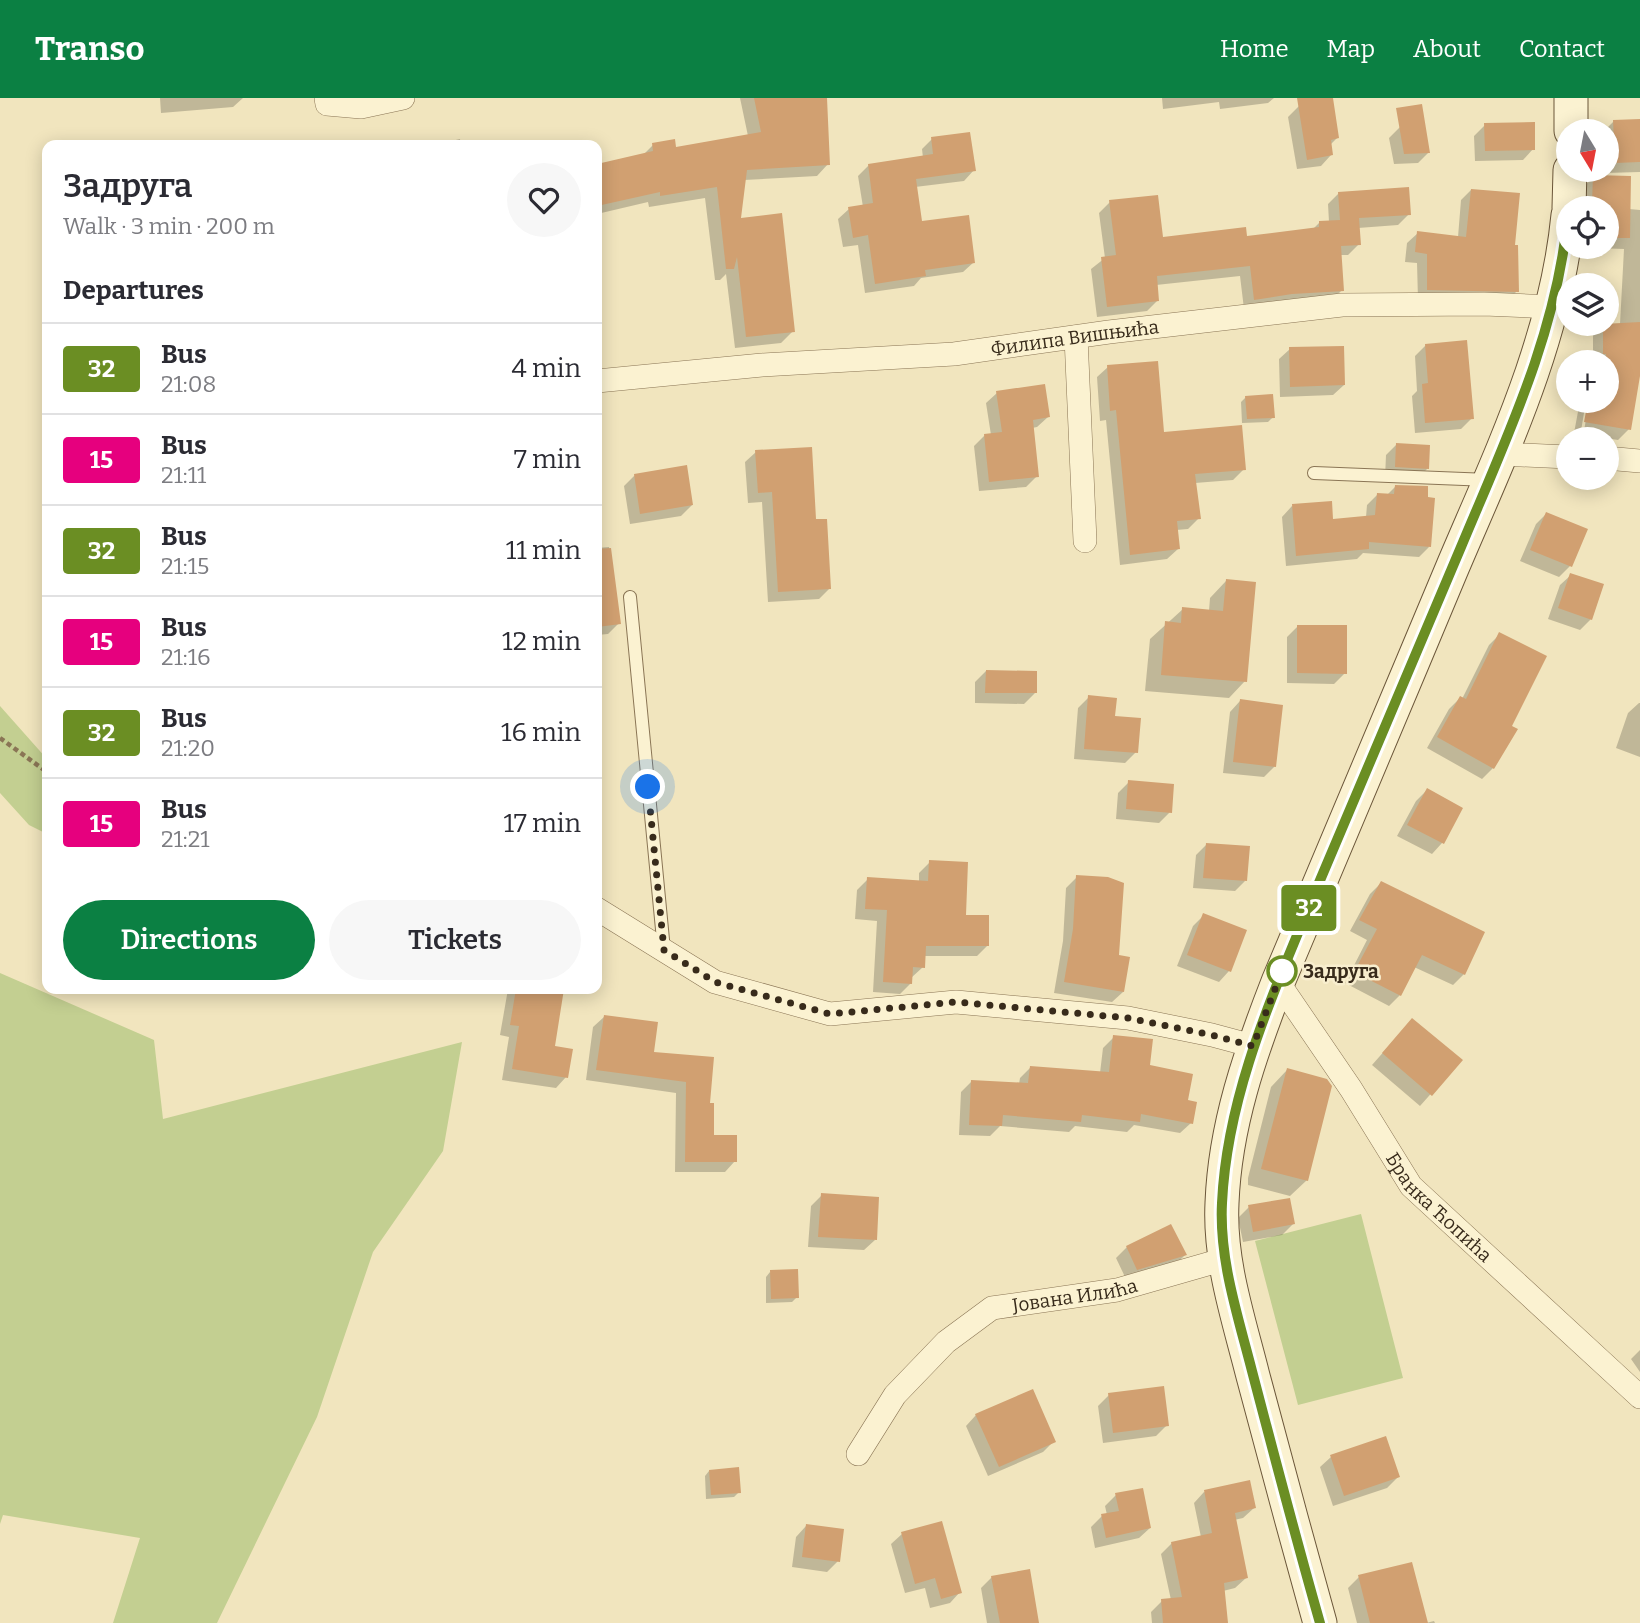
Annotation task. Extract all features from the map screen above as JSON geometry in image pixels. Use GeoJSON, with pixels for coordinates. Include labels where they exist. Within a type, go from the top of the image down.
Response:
{"type":"FeatureCollection","features":[{"type":"Feature","properties":{"kind":"street"},"geometry":{"type":"LineString","coordinates":[[326,98],[327,104],[361,107],[402,98]]}},
{"type":"Feature","properties":{"kind":"street"},"geometry":{"type":"LineString","coordinates":[[1571,98],[1571,119]]}},
{"type":"Feature","properties":{"kind":"street"},"geometry":{"type":"LineString","coordinates":[[1320,1623],[1285,1500],[1225,1259],[1222,1204],[1227,1152],[1238,1097],[1253,1046],[1538,359],[1563,259]]}},
{"type":"Feature","properties":{"kind":"street","name":"Филипа Вишњића"},"geometry":{"type":"LineString","coordinates":[[602,381],[762,365],[954,354],[1250,314],[1342,305],[1484,304],[1552,307]]}},
{"type":"Feature","properties":{"kind":"street"},"geometry":{"type":"LineString","coordinates":[[1076,337],[1085,541]]}},
{"type":"Feature","properties":{"kind":"street"},"geometry":{"type":"LineString","coordinates":[[1494,467],[1556,459]]}},
{"type":"Feature","properties":{"kind":"street"},"geometry":{"type":"LineString","coordinates":[[1619,459],[1640,461]]}},
{"type":"Feature","properties":{"kind":"street"},"geometry":{"type":"LineString","coordinates":[[602,912],[715,982],[830,1014],[956,1002],[1128,1018],[1253,1046]]}},
{"type":"Feature","properties":{"kind":"street","name":"Бранка Ћопића"},"geometry":{"type":"LineString","coordinates":[[1278,982],[1351,1089],[1411,1186],[1640,1397]]}},
{"type":"Feature","properties":{"kind":"street","name":"Јована Илића"},"geometry":{"type":"LineString","coordinates":[[858,1454],[895,1395],[946,1342],[992,1308],[1117,1290],[1225,1259]]}},
{"type":"Feature","properties":{"kind":"lane"},"geometry":{"type":"LineString","coordinates":[[1314,473],[1494,467]]}},
{"type":"Feature","properties":{"kind":"lane"},"geometry":{"type":"LineString","coordinates":[[630,597],[664,950]]}},
{"type":"Feature","properties":{"kind":"path"},"geometry":{"type":"LineString","coordinates":[[0,738],[42,768]]}},
{"type":"Feature","properties":{"kind":"green space"},"geometry":{"type":"Polygon","coordinates":[[[0,706],[42,753],[42,832],[29,825],[0,793],[0,706]]]}},
{"type":"Feature","properties":{"kind":"green space"},"geometry":{"type":"Polygon","coordinates":[[[0,973],[42,991],[42,994],[48,994],[154,1040],[163,1119],[462,1042],[443,1151],[373,1252],[317,1417],[217,1623],[113,1623],[140,1538],[3,1515],[0,1524],[0,973]]]}},
{"type":"Feature","properties":{"kind":"green space"},"geometry":{"type":"Polygon","coordinates":[[[1361,1214],[1403,1378],[1298,1405],[1255,1241],[1361,1214]]]}},
{"type":"Feature","properties":{"kind":"building"},"geometry":{"type":"Polygon","coordinates":[[[754,98],[827,98],[830,165],[747,170],[741,218],[782,213],[795,332],[746,337],[737,257],[734,269],[726,269],[717,187],[660,196],[660,192],[602,205],[602,163],[653,151],[652,143],[675,139],[676,147],[761,132],[754,98]]]}},
{"type":"Feature","properties":{"kind":"building"},"geometry":{"type":"Polygon","coordinates":[[[1297,98],[1333,98],[1339,138],[1331,140],[1333,155],[1307,160],[1297,98]]]}},
{"type":"Feature","properties":{"kind":"building"},"geometry":{"type":"Polygon","coordinates":[[[1422,104],[1430,153],[1404,154],[1396,108],[1422,104]]]}},
{"type":"Feature","properties":{"kind":"building"},"geometry":{"type":"Polygon","coordinates":[[[1640,119],[1640,162],[1619,163],[1619,120],[1640,119]]]}},
{"type":"Feature","properties":{"kind":"building"},"geometry":{"type":"Polygon","coordinates":[[[1535,122],[1535,150],[1485,151],[1484,123],[1535,122]]]}},
{"type":"Feature","properties":{"kind":"building"},"geometry":{"type":"Polygon","coordinates":[[[970,132],[976,171],[916,179],[922,221],[969,215],[975,263],[925,270],[926,276],[875,284],[868,235],[853,238],[848,207],[873,203],[868,164],[933,154],[931,137],[970,132]]]}},
{"type":"Feature","properties":{"kind":"building"},"geometry":{"type":"Polygon","coordinates":[[[1619,176],[1631,176],[1630,238],[1619,238],[1619,196],[1592,196],[1593,182],[1619,182],[1619,176]]]}},
{"type":"Feature","properties":{"kind":"building"},"geometry":{"type":"Polygon","coordinates":[[[1409,187],[1411,215],[1359,218],[1361,245],[1341,246],[1344,291],[1292,294],[1254,300],[1250,266],[1157,276],[1159,301],[1107,307],[1101,257],[1116,255],[1109,200],[1158,195],[1163,237],[1246,227],[1247,236],[1319,227],[1319,221],[1340,220],[1338,192],[1409,187]]]}},
{"type":"Feature","properties":{"kind":"building"},"geometry":{"type":"Polygon","coordinates":[[[1471,189],[1520,193],[1515,245],[1518,245],[1519,292],[1427,290],[1427,254],[1415,252],[1417,231],[1466,237],[1471,189]]]}},
{"type":"Feature","properties":{"kind":"building"},"geometry":{"type":"Polygon","coordinates":[[[1640,322],[1640,376],[1631,430],[1584,422],[1586,413],[1619,413],[1619,350],[1603,350],[1603,336],[1619,336],[1619,323],[1640,322]]]}},
{"type":"Feature","properties":{"kind":"building"},"geometry":{"type":"Polygon","coordinates":[[[1467,340],[1474,419],[1425,423],[1422,384],[1428,383],[1425,344],[1467,340]]]}},
{"type":"Feature","properties":{"kind":"building"},"geometry":{"type":"Polygon","coordinates":[[[1344,346],[1345,385],[1290,387],[1289,347],[1344,346]]]}},
{"type":"Feature","properties":{"kind":"building"},"geometry":{"type":"Polygon","coordinates":[[[1158,361],[1164,432],[1242,425],[1246,470],[1195,474],[1201,519],[1177,521],[1180,549],[1130,555],[1116,410],[1110,411],[1107,365],[1158,361]]]}},
{"type":"Feature","properties":{"kind":"building"},"geometry":{"type":"Polygon","coordinates":[[[1045,384],[1050,417],[1033,420],[1039,477],[989,482],[984,434],[1002,432],[996,391],[1045,384]]]}},
{"type":"Feature","properties":{"kind":"building"},"geometry":{"type":"Polygon","coordinates":[[[1273,394],[1275,418],[1247,419],[1245,396],[1273,394]]]}},
{"type":"Feature","properties":{"kind":"building"},"geometry":{"type":"Polygon","coordinates":[[[1396,443],[1430,445],[1429,469],[1395,467],[1396,443]]]}},
{"type":"Feature","properties":{"kind":"building"},"geometry":{"type":"Polygon","coordinates":[[[812,447],[816,519],[827,519],[831,589],[778,592],[772,492],[758,493],[755,450],[812,447]]]}},
{"type":"Feature","properties":{"kind":"building"},"geometry":{"type":"Polygon","coordinates":[[[687,465],[693,505],[640,514],[634,474],[687,465]]]}},
{"type":"Feature","properties":{"kind":"building"},"geometry":{"type":"Polygon","coordinates":[[[1395,485],[1428,486],[1428,497],[1435,498],[1431,547],[1369,542],[1369,549],[1296,556],[1292,504],[1332,501],[1333,519],[1375,515],[1377,493],[1394,494],[1395,485]]]}},
{"type":"Feature","properties":{"kind":"building"},"geometry":{"type":"Polygon","coordinates":[[[1546,512],[1588,529],[1572,567],[1530,550],[1546,512]]]}},
{"type":"Feature","properties":{"kind":"building"},"geometry":{"type":"Polygon","coordinates":[[[611,548],[621,624],[602,626],[602,549],[611,548]]]}},
{"type":"Feature","properties":{"kind":"building"},"geometry":{"type":"Polygon","coordinates":[[[1570,573],[1604,584],[1592,620],[1558,608],[1570,573]]]}},
{"type":"Feature","properties":{"kind":"building"},"geometry":{"type":"Polygon","coordinates":[[[1226,579],[1256,582],[1247,682],[1161,675],[1165,621],[1181,623],[1182,607],[1223,611],[1226,579]]]}},
{"type":"Feature","properties":{"kind":"building"},"geometry":{"type":"Polygon","coordinates":[[[1297,625],[1347,625],[1347,674],[1297,673],[1297,625]]]}},
{"type":"Feature","properties":{"kind":"building"},"geometry":{"type":"Polygon","coordinates":[[[1499,632],[1547,656],[1512,726],[1518,729],[1494,769],[1437,737],[1460,696],[1466,699],[1499,632]]]}},
{"type":"Feature","properties":{"kind":"building"},"geometry":{"type":"Polygon","coordinates":[[[986,670],[1037,671],[1037,693],[985,693],[986,670]]]}},
{"type":"Feature","properties":{"kind":"building"},"geometry":{"type":"Polygon","coordinates":[[[1088,695],[1117,698],[1115,716],[1141,718],[1138,753],[1084,749],[1088,695]]]}},
{"type":"Feature","properties":{"kind":"building"},"geometry":{"type":"Polygon","coordinates":[[[1240,699],[1283,705],[1276,767],[1233,762],[1240,699]]]}},
{"type":"Feature","properties":{"kind":"building"},"geometry":{"type":"Polygon","coordinates":[[[1128,780],[1174,784],[1172,813],[1126,809],[1128,780]]]}},
{"type":"Feature","properties":{"kind":"building"},"geometry":{"type":"Polygon","coordinates":[[[1427,788],[1463,808],[1444,844],[1407,825],[1427,788]]]}},
{"type":"Feature","properties":{"kind":"building"},"geometry":{"type":"Polygon","coordinates":[[[1206,843],[1250,846],[1247,881],[1203,878],[1206,843]]]}},
{"type":"Feature","properties":{"kind":"building"},"geometry":{"type":"Polygon","coordinates":[[[929,860],[968,862],[966,915],[989,915],[989,946],[926,946],[925,968],[913,967],[912,984],[883,982],[887,910],[865,909],[867,877],[928,881],[929,860]]]}},
{"type":"Feature","properties":{"kind":"building"},"geometry":{"type":"Polygon","coordinates":[[[1076,875],[1108,877],[1124,883],[1119,955],[1130,957],[1124,992],[1064,982],[1073,929],[1076,875]]]}},
{"type":"Feature","properties":{"kind":"building"},"geometry":{"type":"Polygon","coordinates":[[[1381,881],[1485,932],[1465,975],[1422,955],[1401,996],[1354,972],[1377,929],[1359,920],[1381,881]]]}},
{"type":"Feature","properties":{"kind":"building"},"geometry":{"type":"Polygon","coordinates":[[[1203,913],[1247,930],[1231,972],[1187,955],[1203,913]]]}},
{"type":"Feature","properties":{"kind":"building"},"geometry":{"type":"Polygon","coordinates":[[[515,994],[563,994],[555,1046],[573,1049],[568,1078],[512,1069],[519,1026],[510,1025],[515,994]]]}},
{"type":"Feature","properties":{"kind":"building"},"geometry":{"type":"Polygon","coordinates":[[[604,1015],[658,1022],[654,1052],[714,1057],[710,1103],[714,1103],[714,1135],[737,1135],[737,1162],[685,1162],[686,1082],[596,1070],[604,1015]]]}},
{"type":"Feature","properties":{"kind":"building"},"geometry":{"type":"Polygon","coordinates":[[[1412,1018],[1463,1060],[1432,1096],[1382,1053],[1412,1018]]]}},
{"type":"Feature","properties":{"kind":"building"},"geometry":{"type":"Polygon","coordinates":[[[1113,1035],[1153,1039],[1150,1065],[1193,1074],[1188,1100],[1197,1102],[1193,1124],[1141,1114],[1140,1122],[1082,1115],[1081,1122],[1003,1115],[1002,1126],[969,1125],[971,1080],[1028,1083],[1030,1066],[1109,1072],[1113,1035]]]}},
{"type":"Feature","properties":{"kind":"building"},"geometry":{"type":"Polygon","coordinates":[[[1287,1068],[1327,1079],[1332,1086],[1308,1181],[1261,1169],[1287,1068]]]}},
{"type":"Feature","properties":{"kind":"building"},"geometry":{"type":"Polygon","coordinates":[[[821,1193],[879,1197],[877,1240],[818,1237],[821,1193]]]}},
{"type":"Feature","properties":{"kind":"building"},"geometry":{"type":"Polygon","coordinates":[[[1290,1198],[1295,1224],[1253,1232],[1248,1205],[1290,1198]]]}},
{"type":"Feature","properties":{"kind":"building"},"geometry":{"type":"Polygon","coordinates":[[[1171,1224],[1187,1255],[1137,1270],[1126,1246],[1171,1224]]]}},
{"type":"Feature","properties":{"kind":"building"},"geometry":{"type":"Polygon","coordinates":[[[798,1269],[799,1298],[771,1299],[770,1270],[798,1269]]]}},
{"type":"Feature","properties":{"kind":"building"},"geometry":{"type":"Polygon","coordinates":[[[1164,1386],[1169,1426],[1113,1433],[1108,1393],[1164,1386]]]}},
{"type":"Feature","properties":{"kind":"building"},"geometry":{"type":"Polygon","coordinates":[[[1033,1389],[1056,1442],[999,1467],[975,1414],[1033,1389]]]}},
{"type":"Feature","properties":{"kind":"building"},"geometry":{"type":"Polygon","coordinates":[[[1386,1436],[1400,1477],[1344,1496],[1330,1455],[1386,1436]]]}},
{"type":"Feature","properties":{"kind":"building"},"geometry":{"type":"Polygon","coordinates":[[[739,1467],[741,1493],[711,1495],[709,1470],[739,1467]]]}},
{"type":"Feature","properties":{"kind":"building"},"geometry":{"type":"Polygon","coordinates":[[[1250,1480],[1256,1508],[1235,1513],[1248,1578],[1224,1583],[1228,1623],[1163,1623],[1161,1599],[1182,1597],[1171,1542],[1212,1533],[1204,1490],[1250,1480]]]}},
{"type":"Feature","properties":{"kind":"building"},"geometry":{"type":"Polygon","coordinates":[[[1143,1488],[1151,1528],[1106,1538],[1101,1514],[1119,1511],[1115,1493],[1143,1488]]]}},
{"type":"Feature","properties":{"kind":"building"},"geometry":{"type":"Polygon","coordinates":[[[942,1521],[962,1593],[941,1599],[935,1578],[915,1584],[901,1532],[942,1521]]]}},
{"type":"Feature","properties":{"kind":"building"},"geometry":{"type":"Polygon","coordinates":[[[806,1524],[844,1529],[840,1562],[802,1557],[806,1524]]]}},
{"type":"Feature","properties":{"kind":"building"},"geometry":{"type":"Polygon","coordinates":[[[1412,1562],[1428,1623],[1370,1623],[1358,1575],[1412,1562]]]}},
{"type":"Feature","properties":{"kind":"building"},"geometry":{"type":"Polygon","coordinates":[[[1030,1569],[1039,1623],[1000,1623],[991,1576],[1030,1569]]]}},
{"type":"Feature","properties":{"kind":"bus line","name":"32"},"geometry":{"type":"LineString","coordinates":[[1320,1623],[1285,1500],[1225,1259],[1222,1204],[1227,1152],[1238,1097],[1253,1046],[1527,388],[1546,332],[1563,259]]}},
{"type":"Feature","properties":{"kind":"place","name":"Задруга"},"geometry":{"type":"Point","coordinates":[1282,971]}},
{"type":"Feature","properties":{"kind":"route"},"geometry":{"type":"LineString","coordinates":[[648,787],[664,950],[715,982],[830,1014],[956,1002],[1128,1018],[1253,1046],[1282,971]]}}]}
